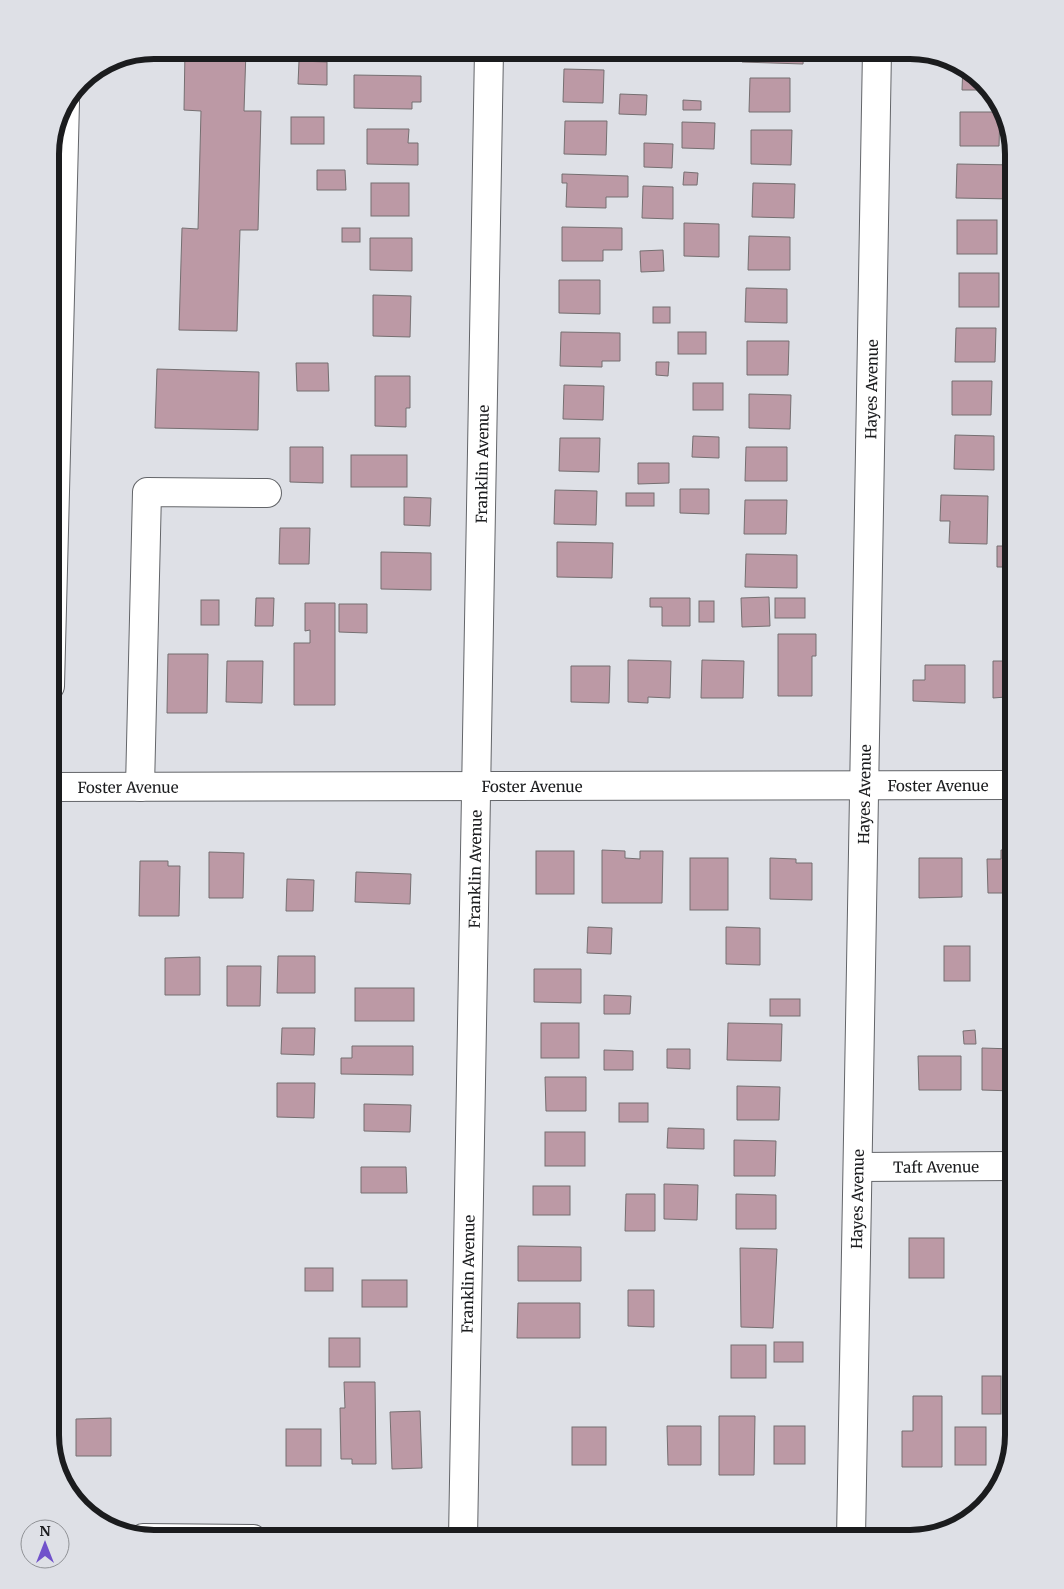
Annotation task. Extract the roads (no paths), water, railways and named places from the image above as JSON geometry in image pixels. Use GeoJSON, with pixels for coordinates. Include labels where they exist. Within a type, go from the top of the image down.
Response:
{"type":"FeatureCollection","features":[{"type":"Feature","properties":{"kind":"street","name":"Franklin Avenue"},"geometry":{"type":"LineString","coordinates":[[463,1530],[489,59]]}},
{"type":"Feature","properties":{"kind":"street","name":"Hayes Avenue"},"geometry":{"type":"LineString","coordinates":[[851,1530],[877,59]]}},
{"type":"Feature","properties":{"kind":"street"},"geometry":{"type":"LineString","coordinates":[[59,336],[64,122]]}},
{"type":"Feature","properties":{"kind":"street"},"geometry":{"type":"LineString","coordinates":[[140,787],[147,492],[267,493]]}},
{"type":"Feature","properties":{"kind":"street","name":"Foster Avenue"},"geometry":{"type":"LineString","coordinates":[[59,787],[1005,785]]}},
{"type":"Feature","properties":{"kind":"street","name":"Taft Avenue"},"geometry":{"type":"LineString","coordinates":[[858,1167],[1005,1166]]}}]}
